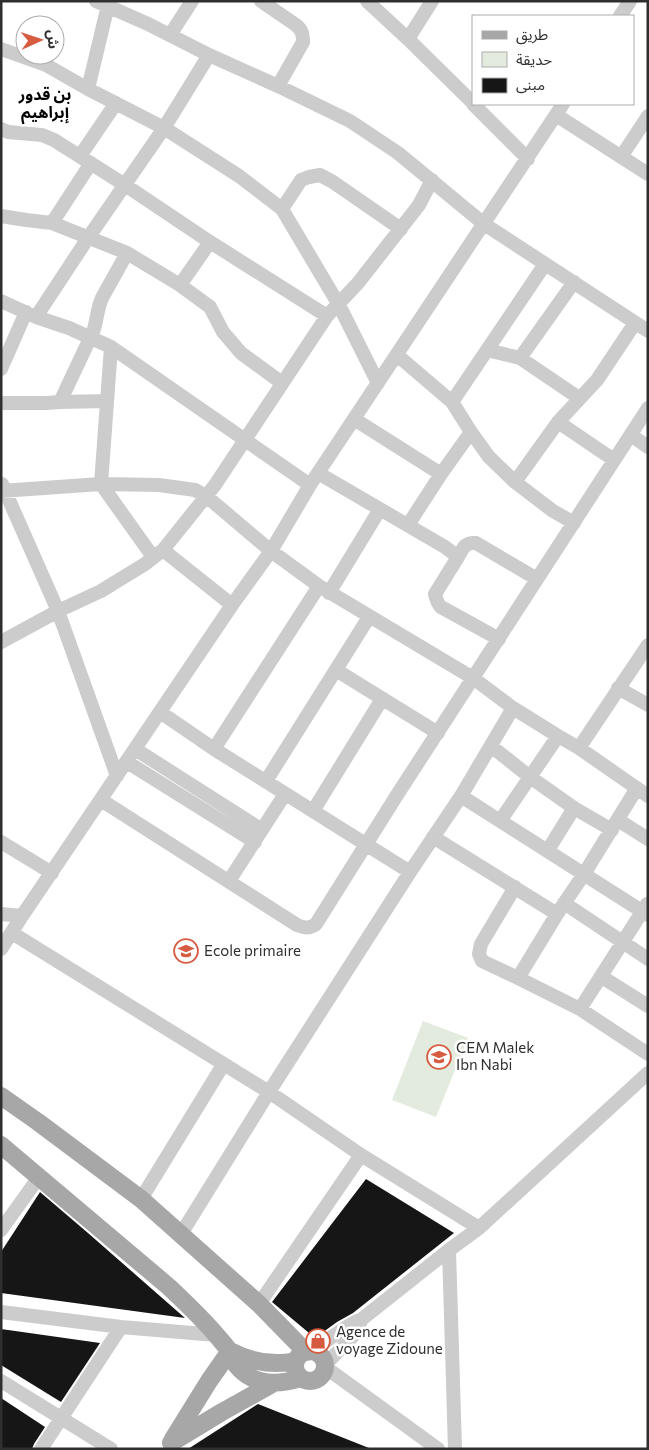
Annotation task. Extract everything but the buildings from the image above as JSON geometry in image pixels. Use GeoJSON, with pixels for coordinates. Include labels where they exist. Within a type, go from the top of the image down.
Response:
{"type":"FeatureCollection","features":[{"type":"Feature","properties":{"kind":"main road"},"geometry":{"type":"LineString","coordinates":[[1,1096],[141,1199],[259,1304],[303,1361],[310,1381],[319,1379],[325,1366],[319,1354],[303,1361],[269,1364],[252,1360],[230,1351]]}},
{"type":"Feature","properties":{"kind":"main road"},"geometry":{"type":"LineString","coordinates":[[1,1145],[169,1287],[216,1335],[230,1351],[237,1365],[246,1374],[258,1380],[274,1383],[292,1381],[303,1361]]}},
{"type":"Feature","properties":{"kind":"main road"},"geometry":{"type":"LineString","coordinates":[[169,1446],[230,1351]]}},
{"type":"Feature","properties":{"kind":"main road"},"geometry":{"type":"LineString","coordinates":[[169,1446],[222,1412],[274,1383]]}},
{"type":"Feature","properties":{"kind":"street"},"geometry":{"type":"LineString","coordinates":[[170,35],[192,1]]}},
{"type":"Feature","properties":{"kind":"street"},"geometry":{"type":"LineString","coordinates":[[262,1],[301,29],[303,35],[303,42],[278,86]]}},
{"type":"Feature","properties":{"kind":"street"},"geometry":{"type":"LineString","coordinates":[[367,1],[472,103]]}},
{"type":"Feature","properties":{"kind":"street"},"geometry":{"type":"LineString","coordinates":[[408,39],[432,1]]}},
{"type":"Feature","properties":{"kind":"street"},"geometry":{"type":"LineString","coordinates":[[621,15],[630,1]]}},
{"type":"Feature","properties":{"kind":"street"},"geometry":{"type":"LineString","coordinates":[[88,89],[104,3],[350,121],[398,153],[484,224],[648,331]]}},
{"type":"Feature","properties":{"kind":"street"},"geometry":{"type":"LineString","coordinates":[[1,48],[46,65],[164,128],[239,176],[282,209],[338,304],[378,382]]}},
{"type":"Feature","properties":{"kind":"street"},"geometry":{"type":"LineString","coordinates":[[1,369],[31,315],[125,185],[164,128],[209,55]]}},
{"type":"Feature","properties":{"kind":"street"},"geometry":{"type":"LineString","coordinates":[[52,223],[116,103]]}},
{"type":"Feature","properties":{"kind":"street"},"geometry":{"type":"LineString","coordinates":[[474,105],[528,158]]}},
{"type":"Feature","properties":{"kind":"street"},"geometry":{"type":"LineString","coordinates":[[1,949],[232,605],[271,551],[310,485],[560,110],[621,157],[648,174]]}},
{"type":"Feature","properties":{"kind":"street"},"geometry":{"type":"LineString","coordinates":[[621,157],[648,116]]}},
{"type":"Feature","properties":{"kind":"street"},"geometry":{"type":"LineString","coordinates":[[1,129],[8,132],[42,135],[54,140],[327,316]]}},
{"type":"Feature","properties":{"kind":"street"},"geometry":{"type":"LineString","coordinates":[[282,209],[301,180],[309,176],[320,175],[401,229]]}},
{"type":"Feature","properties":{"kind":"street"},"geometry":{"type":"LineString","coordinates":[[1,642],[58,611],[101,591],[145,564],[158,553],[206,496],[327,316],[358,283],[401,229],[419,205],[432,180]]}},
{"type":"Feature","properties":{"kind":"street"},"geometry":{"type":"LineString","coordinates":[[4,214],[26,220],[52,223],[127,253],[180,285],[210,307],[223,332],[240,353],[282,383]]}},
{"type":"Feature","properties":{"kind":"street"},"geometry":{"type":"LineString","coordinates":[[180,285],[210,242]]}},
{"type":"Feature","properties":{"kind":"street"},"geometry":{"type":"LineString","coordinates":[[60,402],[96,323],[99,304],[127,253]]}},
{"type":"Feature","properties":{"kind":"street"},"geometry":{"type":"LineString","coordinates":[[452,402],[545,264]]}},
{"type":"Feature","properties":{"kind":"street"},"geometry":{"type":"LineString","coordinates":[[520,358],[574,282]]}},
{"type":"Feature","properties":{"kind":"street"},"geometry":{"type":"LineString","coordinates":[[1,301],[111,347],[310,485]]}},
{"type":"Feature","properties":{"kind":"street"},"geometry":{"type":"LineString","coordinates":[[515,482],[558,422],[597,380],[635,323]]}},
{"type":"Feature","properties":{"kind":"street"},"geometry":{"type":"LineString","coordinates":[[111,347],[101,484],[158,553],[232,605]]}},
{"type":"Feature","properties":{"kind":"street"},"geometry":{"type":"LineString","coordinates":[[487,350],[520,358],[579,398]]}},
{"type":"Feature","properties":{"kind":"street"},"geometry":{"type":"LineString","coordinates":[[397,355],[452,402],[489,457],[515,482],[553,511],[574,522]]}},
{"type":"Feature","properties":{"kind":"street"},"geometry":{"type":"LineString","coordinates":[[1,403],[107,401]]}},
{"type":"Feature","properties":{"kind":"street"},"geometry":{"type":"LineString","coordinates":[[101,800],[297,925],[310,928],[316,924],[648,408]]}},
{"type":"Feature","properties":{"kind":"street"},"geometry":{"type":"LineString","coordinates":[[354,419],[441,474]]}},
{"type":"Feature","properties":{"kind":"street"},"geometry":{"type":"LineString","coordinates":[[558,422],[614,460]]}},
{"type":"Feature","properties":{"kind":"street"},"geometry":{"type":"LineString","coordinates":[[408,525],[471,432]]}},
{"type":"Feature","properties":{"kind":"street"},"geometry":{"type":"LineString","coordinates":[[631,435],[648,447]]}},
{"type":"Feature","properties":{"kind":"street"},"geometry":{"type":"LineString","coordinates":[[318,473],[445,547],[458,557]]}},
{"type":"Feature","properties":{"kind":"street"},"geometry":{"type":"LineString","coordinates":[[117,776],[58,611],[2,488],[101,484],[160,485],[195,490],[206,496],[271,551],[324,589],[473,678],[513,708],[578,748],[642,792],[615,825],[560,908],[518,978]]}},
{"type":"Feature","properties":{"kind":"street"},"geometry":{"type":"LineString","coordinates":[[214,749],[380,509]]}},
{"type":"Feature","properties":{"kind":"street"},"geometry":{"type":"LineString","coordinates":[[498,639],[441,607],[436,599],[435,594],[465,545],[470,542],[476,543],[537,579]]}},
{"type":"Feature","properties":{"kind":"street"},"geometry":{"type":"LineString","coordinates":[[266,781],[369,617]]}},
{"type":"Feature","properties":{"kind":"street"},"geometry":{"type":"LineString","coordinates":[[578,748],[648,645]]}},
{"type":"Feature","properties":{"kind":"street"},"geometry":{"type":"LineString","coordinates":[[336,670],[438,733]]}},
{"type":"Feature","properties":{"kind":"street"},"geometry":{"type":"LineString","coordinates":[[618,688],[648,705]]}},
{"type":"Feature","properties":{"kind":"street"},"geometry":{"type":"LineString","coordinates":[[313,811],[382,699]]}},
{"type":"Feature","properties":{"kind":"street"},"geometry":{"type":"LineString","coordinates":[[181,1234],[269,1092],[461,796],[513,708]]}},
{"type":"Feature","properties":{"kind":"street"},"geometry":{"type":"LineString","coordinates":[[160,712],[214,749],[410,872]]}},
{"type":"Feature","properties":{"kind":"street"},"geometry":{"type":"LineString","coordinates":[[500,821],[558,736]]}},
{"type":"Feature","properties":{"kind":"street"},"geometry":{"type":"LineString","coordinates":[[491,746],[574,808],[648,839]]}},
{"type":"Feature","properties":{"kind":"street"},"geometry":{"type":"LineString","coordinates":[[136,749],[258,836]]}},
{"type":"Feature","properties":{"kind":"street"},"geometry":{"type":"LineString","coordinates":[[127,762],[258,836]]}},
{"type":"Feature","properties":{"kind":"street"},"geometry":{"type":"LineString","coordinates":[[229,881],[285,794]]}},
{"type":"Feature","properties":{"kind":"street"},"geometry":{"type":"LineString","coordinates":[[461,796],[584,874],[646,910],[580,1009]]}},
{"type":"Feature","properties":{"kind":"street"},"geometry":{"type":"LineString","coordinates":[[548,850],[574,808]]}},
{"type":"Feature","properties":{"kind":"street"},"geometry":{"type":"LineString","coordinates":[[433,837],[515,888],[560,908],[648,959]]}},
{"type":"Feature","properties":{"kind":"street"},"geometry":{"type":"LineString","coordinates":[[1,842],[52,873]]}},
{"type":"Feature","properties":{"kind":"street"},"geometry":{"type":"LineString","coordinates":[[515,888],[481,944],[480,959],[580,1009],[646,1049]]}},
{"type":"Feature","properties":{"kind":"street"},"geometry":{"type":"LineString","coordinates":[[1,914],[22,916]]}},
{"type":"Feature","properties":{"kind":"street"},"geometry":{"type":"LineString","coordinates":[[12,933],[269,1092],[361,1155],[479,1228]]}},
{"type":"Feature","properties":{"kind":"street"},"geometry":{"type":"LineString","coordinates":[[602,977],[648,1006]]}},
{"type":"Feature","properties":{"kind":"street"},"geometry":{"type":"LineString","coordinates":[[141,1199],[223,1065]]}},
{"type":"Feature","properties":{"kind":"street"},"geometry":{"type":"LineString","coordinates":[[303,1361],[348,1325],[362,1319],[479,1228],[648,1073]]}},
{"type":"Feature","properties":{"kind":"street"},"geometry":{"type":"LineString","coordinates":[[259,1304],[361,1155]]}},
{"type":"Feature","properties":{"kind":"street"},"geometry":{"type":"LineString","coordinates":[[1,1230],[39,1177]]}},
{"type":"Feature","properties":{"kind":"street"},"geometry":{"type":"LineString","coordinates":[[449,1250],[455,1449]]}},
{"type":"Feature","properties":{"kind":"street"},"geometry":{"type":"LineString","coordinates":[[1,1312],[121,1327],[216,1335]]}},
{"type":"Feature","properties":{"kind":"street"},"geometry":{"type":"LineString","coordinates":[[362,1319],[354,1335],[325,1366],[438,1449]]}},
{"type":"Feature","properties":{"kind":"street"},"geometry":{"type":"LineString","coordinates":[[41,1449],[121,1327]]}},
{"type":"Feature","properties":{"kind":"street"},"geometry":{"type":"LineString","coordinates":[[1,1381],[111,1449]]}},
{"type":"Feature","properties":{"kind":"green space"},"geometry":{"type":"Polygon","coordinates":[[[423,1021],[468,1038],[436,1117],[392,1100],[423,1021]]]}},
{"type":"Feature","properties":{"kind":"place","name":"Ecole primaire"},"geometry":{"type":"Point","coordinates":[186,951]}},
{"type":"Feature","properties":{"kind":"place","name":"CEM Malek Ibn Nabi"},"geometry":{"type":"Point","coordinates":[439,1057]}},
{"type":"Feature","properties":{"kind":"place","name":"Agence de voyage Zidoune"},"geometry":{"type":"Point","coordinates":[318,1341]}},
{"type":"Feature","properties":{"kind":"district","name":"بن قدور إبراهيم"},"geometry":{"type":"Point","coordinates":[45,103]}}]}
